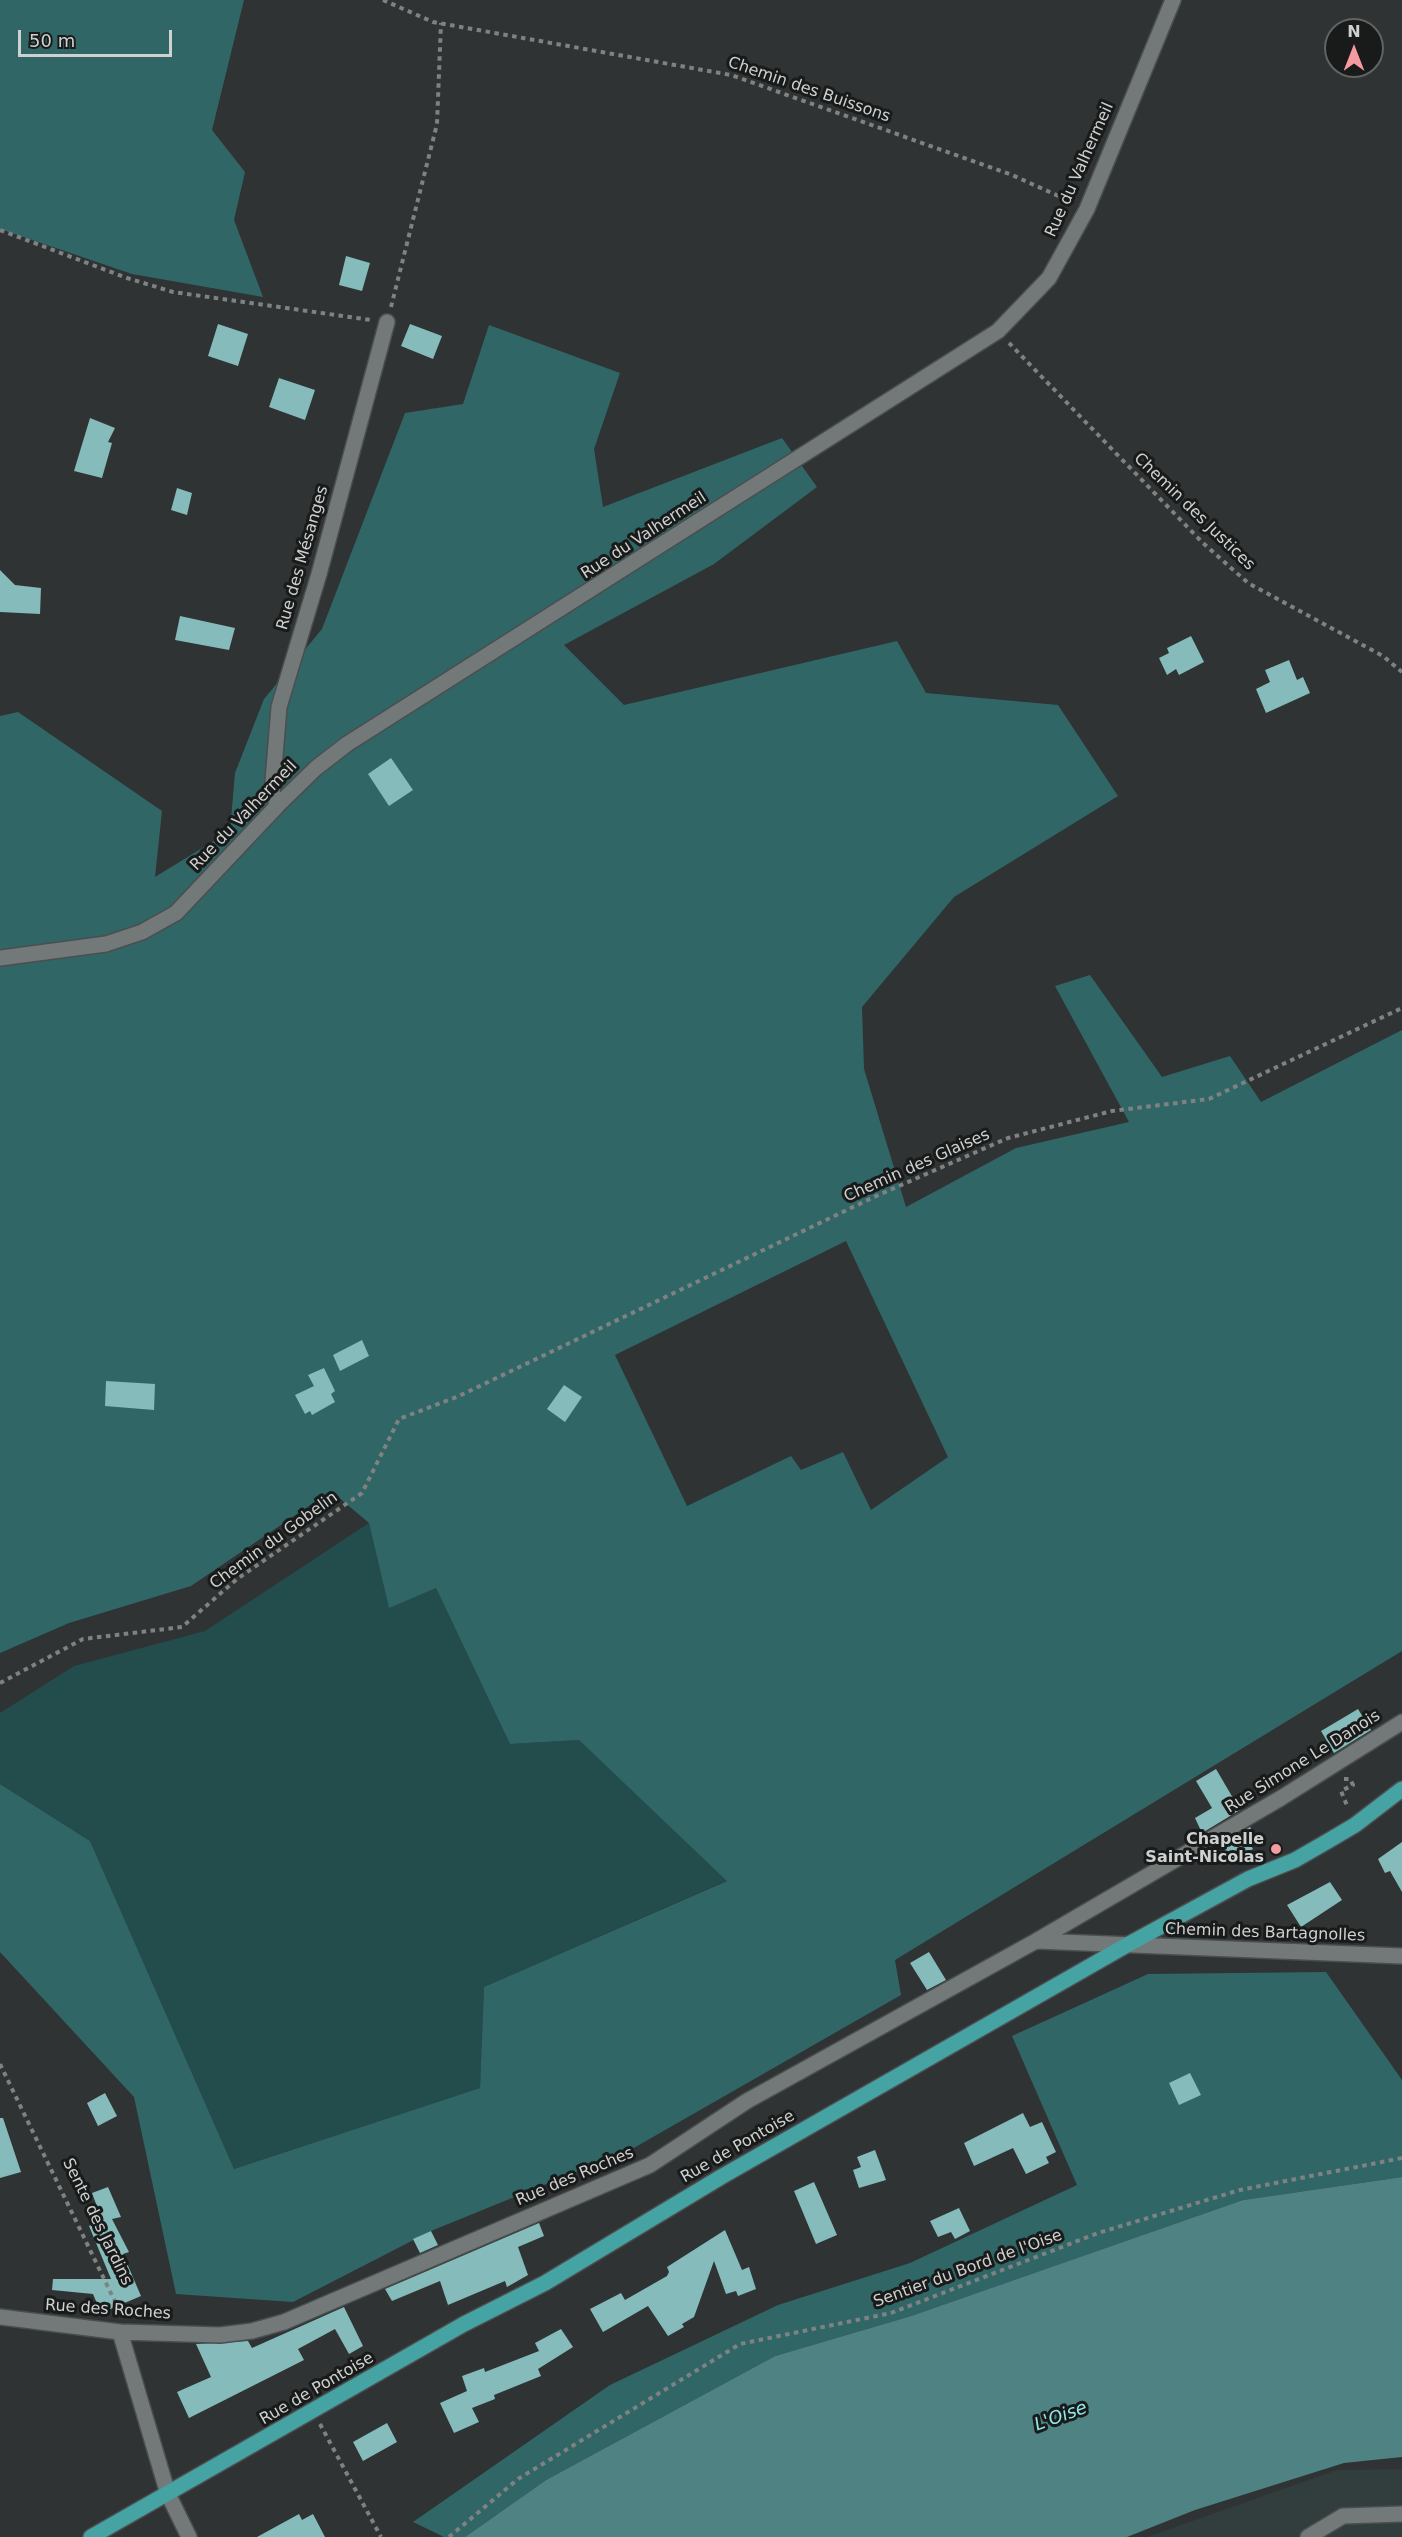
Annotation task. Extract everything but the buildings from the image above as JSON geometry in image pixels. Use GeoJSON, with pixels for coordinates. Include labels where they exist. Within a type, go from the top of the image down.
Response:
{"type":"FeatureCollection","features":[{"type":"Feature","properties":{"kind":"main road","name":"Rue de Pontoise"},"geometry":{"type":"LineString","coordinates":[[91,2537],[464,2324],[545,2283],[721,2177],[1128,1945],[1248,1879],[1295,1860],[1355,1825],[1402,1789]]}},
{"type":"Feature","properties":{"kind":"street","name":"Rue du Valhermeil"},"geometry":{"type":"LineString","coordinates":[[0,958],[106,944],[142,933],[176,913],[278,805],[316,768],[347,744],[998,332],[1049,278],[1087,209],[1173,0]]}},
{"type":"Feature","properties":{"kind":"street","name":"Rue des Mésanges"},"geometry":{"type":"LineString","coordinates":[[278,805],[272,793],[279,707],[319,574],[387,322]]}},
{"type":"Feature","properties":{"kind":"street","name":"Rue Simone Le Danois"},"geometry":{"type":"LineString","coordinates":[[1036,1941],[1281,1798],[1402,1722]]}},
{"type":"Feature","properties":{"kind":"street"},"geometry":{"type":"LineString","coordinates":[[1036,1941],[1128,1945]]}},
{"type":"Feature","properties":{"kind":"street","name":"Rue des Roches"},"geometry":{"type":"LineString","coordinates":[[0,2317],[120,2332],[220,2335],[252,2331],[284,2322],[650,2165],[747,2101],[1036,1941]]}},
{"type":"Feature","properties":{"kind":"street","name":"Chemin des Bartagnolles"},"geometry":{"type":"LineString","coordinates":[[1128,1945],[1402,1956]]}},
{"type":"Feature","properties":{"kind":"street"},"geometry":{"type":"LineString","coordinates":[[120,2332],[168,2494],[189,2537]]}},
{"type":"Feature","properties":{"kind":"street"},"geometry":{"type":"LineString","coordinates":[[1308,2537],[1343,2516],[1402,2514]]}},
{"type":"Feature","properties":{"kind":"path","name":"Chemin des Buissons"},"geometry":{"type":"LineString","coordinates":[[382,0],[441,23],[731,75],[1012,175],[1087,209]]}},
{"type":"Feature","properties":{"kind":"path"},"geometry":{"type":"LineString","coordinates":[[0,230],[127,278],[172,292],[387,322],[437,124],[441,23]]}},
{"type":"Feature","properties":{"kind":"path","name":"Chemin des Justices"},"geometry":{"type":"LineString","coordinates":[[998,332],[1202,542],[1248,583],[1383,656],[1402,672]]}},
{"type":"Feature","properties":{"kind":"path","name":"Chemin des Glaises"},"geometry":{"type":"LineString","coordinates":[[459,1396],[874,1197],[1008,1138],[1112,1111],[1209,1099],[1402,1008]]}},
{"type":"Feature","properties":{"kind":"path","name":"Chemin du Gobelin"},"geometry":{"type":"LineString","coordinates":[[0,1683],[83,1639],[182,1627],[237,1579],[362,1493],[399,1419],[459,1396]]}},
{"type":"Feature","properties":{"kind":"path"},"geometry":{"type":"LineString","coordinates":[[1339,1779],[1350,1779],[1353,1785],[1341,1791]]}},
{"type":"Feature","properties":{"kind":"path","name":"Sente des Jardins"},"geometry":{"type":"LineString","coordinates":[[0,2064],[123,2315],[120,2332]]}},
{"type":"Feature","properties":{"kind":"path","name":"Sentier du Bord de l'Oise"},"geometry":{"type":"LineString","coordinates":[[449,2537],[518,2479],[740,2344],[891,2313],[1098,2233],[1240,2190],[1402,2158]]}},
{"type":"Feature","properties":{"kind":"path"},"geometry":{"type":"LineString","coordinates":[[313,2412],[381,2537]]}},
{"type":"Feature","properties":{"kind":"shaded area"},"geometry":{"type":"Polygon","coordinates":[[[0,0],[244,0],[212,130],[245,172],[234,220],[263,297],[132,274],[0,229],[0,0]]]}},
{"type":"Feature","properties":{"kind":"shaded area"},"geometry":{"type":"Polygon","coordinates":[[[489,325],[620,373],[594,449],[603,507],[782,438],[817,487],[714,564],[564,645],[624,705],[897,641],[926,693],[1058,705],[1118,796],[954,897],[862,1007],[864,1069],[906,1207],[1016,1148],[1129,1122],[1055,986],[1090,975],[1162,1077],[1230,1056],[1261,1102],[1402,1030],[1402,1651],[895,1960],[901,1995],[632,2149],[431,2231],[293,2302],[176,2294],[134,2097],[0,1952],[0,1784],[90,1841],[234,2169],[480,2088],[484,1987],[727,1881],[579,1740],[510,1744],[436,1588],[389,1608],[369,1523],[331,1491],[191,1586],[69,1623],[0,1653],[0,716],[18,712],[162,811],[155,877],[230,831],[235,773],[264,699],[322,629],[405,413],[463,404],[489,325]],[[846,1241],[615,1355],[687,1506],[791,1456],[801,1470],[843,1452],[871,1510],[948,1457],[846,1241]]]}},
{"type":"Feature","properties":{"kind":"shaded area"},"geometry":{"type":"Polygon","coordinates":[[[369,1523],[389,1607],[436,1588],[510,1744],[579,1740],[728,1880],[484,1987],[480,2088],[234,2169],[90,1841],[0,1784],[0,1713],[74,1666],[205,1631],[369,1523]]]}},
{"type":"Feature","properties":{"kind":"shaded area"},"geometry":{"type":"Polygon","coordinates":[[[1326,1972],[1402,2080],[1402,2177],[1243,2200],[911,2316],[775,2356],[546,2480],[465,2537],[444,2537],[413,2522],[610,2385],[778,2305],[910,2263],[1077,2185],[1012,2036],[1148,1974],[1326,1972]]]}},
{"type":"Feature","properties":{"kind":"shaded area"},"geometry":{"type":"Polygon","coordinates":[[[1402,2469],[1402,2537],[1147,2537],[1337,2470],[1402,2469]]]}},
{"type":"Feature","properties":{"kind":"water","name":"L'Oise"},"geometry":{"type":"Polygon","coordinates":[[[1402,2177],[1402,2457],[1344,2463],[1195,2510],[1127,2537],[465,2537],[546,2480],[775,2356],[911,2316],[1243,2200],[1402,2177]]]}},
{"type":"Feature","properties":{"kind":"place","name":"Chapelle Saint-Nicolas"},"geometry":{"type":"Point","coordinates":[1276,1849]}}]}
